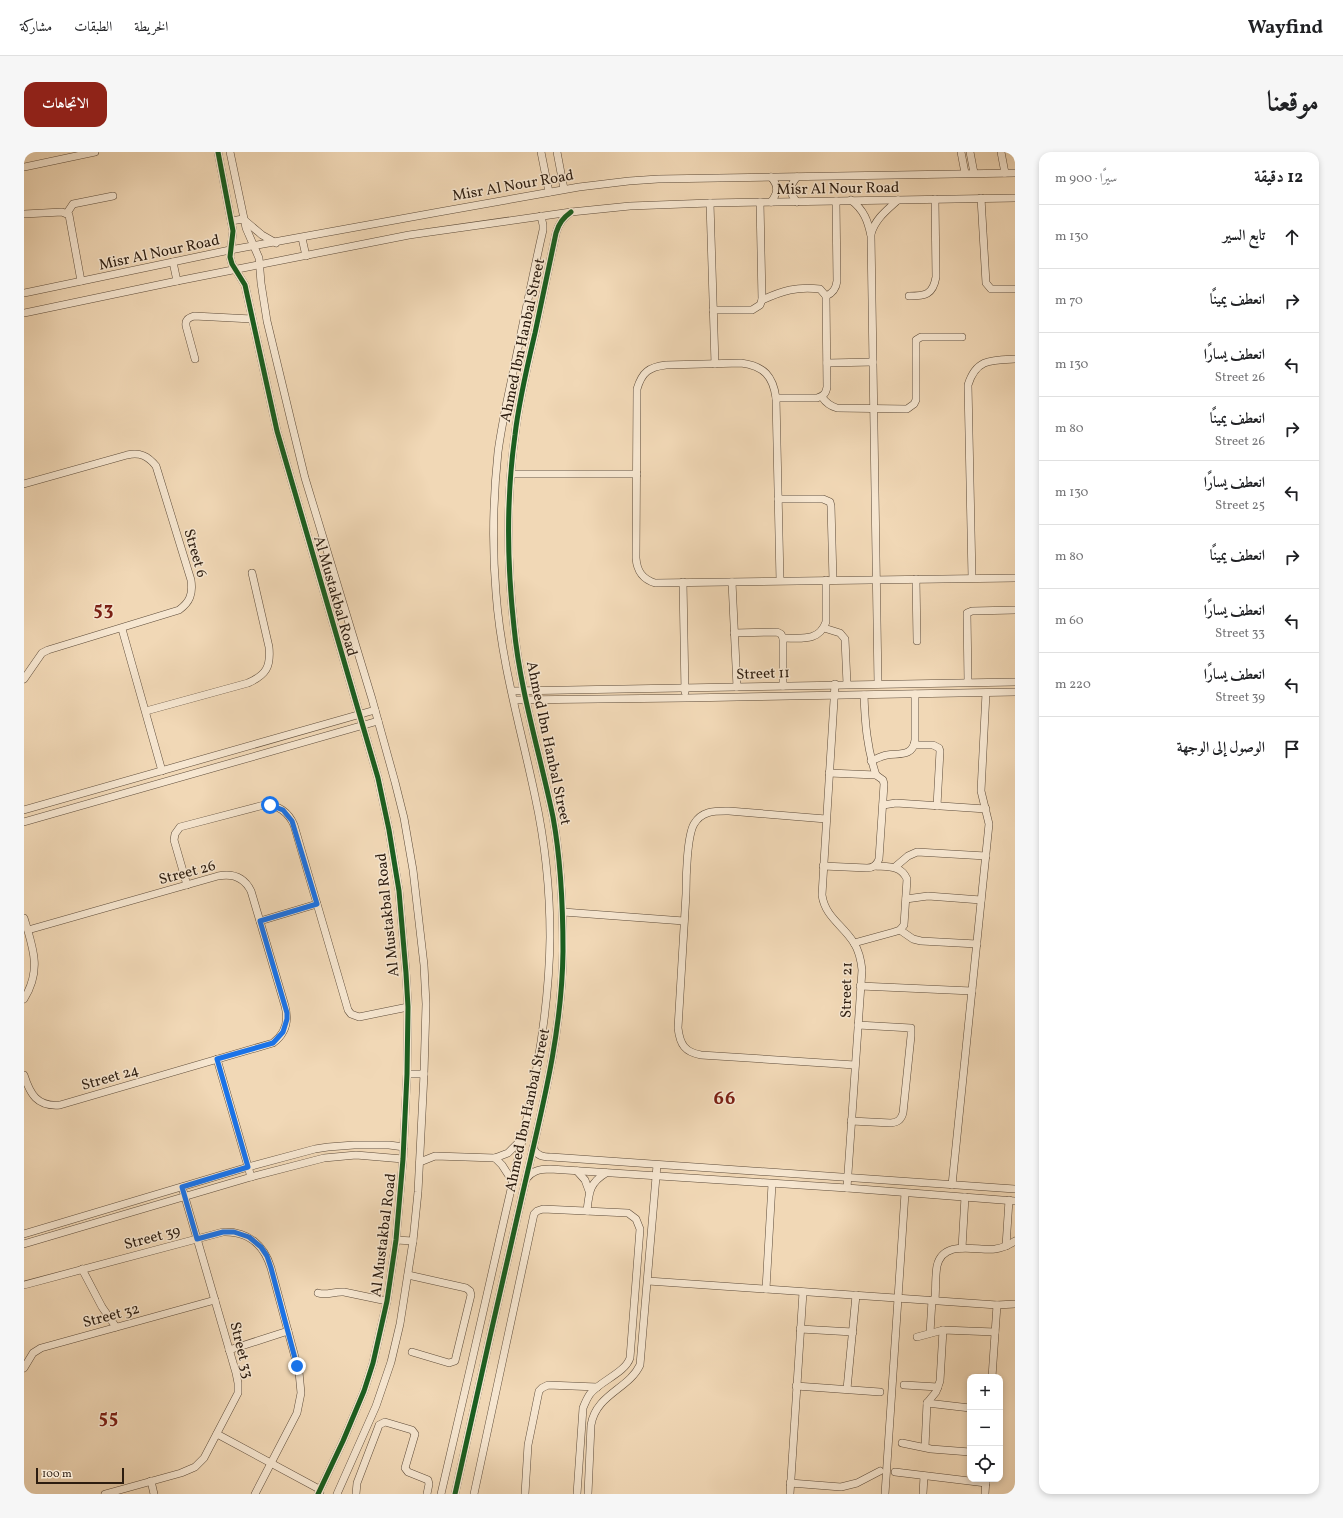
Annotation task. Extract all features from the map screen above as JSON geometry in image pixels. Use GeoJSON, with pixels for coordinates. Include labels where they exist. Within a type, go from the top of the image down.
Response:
{"type":"FeatureCollection","features":[{"type":"Feature","properties":{"kind":"street"},"geometry":{"type":"LineString","coordinates":[[24,167],[95,152]]}},
{"type":"Feature","properties":{"kind":"street","name":"Al Mustakbal Road"},"geometry":{"type":"LineString","coordinates":[[218,152],[233,231],[230,257],[232,264],[245,285],[277,431],[378,778],[393,855],[402,923],[408,1007],[407,1074],[404,1147],[396,1240],[387,1300],[373,1363],[366,1385],[345,1436],[319,1493]]}},
{"type":"Feature","properties":{"kind":"street","name":"Al Mustakbal Road"},"geometry":{"type":"LineString","coordinates":[[230,152],[249,238],[257,252],[260,265],[262,295],[267,321],[306,478],[375,710],[404,818],[418,908],[424,966],[426,1004],[420,1162],[413,1241],[400,1324],[384,1384],[367,1427],[337,1494]]}},
{"type":"Feature","properties":{"kind":"street"},"geometry":{"type":"LineString","coordinates":[[541,152],[549,192]]}},
{"type":"Feature","properties":{"kind":"street"},"geometry":{"type":"LineString","coordinates":[[557,152],[564,190]]}},
{"type":"Feature","properties":{"kind":"street"},"geometry":{"type":"LineString","coordinates":[[961,152],[965,173]]}},
{"type":"Feature","properties":{"kind":"street"},"geometry":{"type":"LineString","coordinates":[[970,152],[974,173]]}},
{"type":"Feature","properties":{"kind":"street"},"geometry":{"type":"LineString","coordinates":[[1003,154],[1005,173]]}},
{"type":"Feature","properties":{"kind":"street","name":"Misr Al Nour Road"},"geometry":{"type":"LineString","coordinates":[[24,293],[230,250],[276,243],[549,192],[629,181],[1015,173]]}},
{"type":"Feature","properties":{"kind":"street"},"geometry":{"type":"LineString","coordinates":[[770,202],[775,196],[777,189],[776,182],[771,177]]}},
{"type":"Feature","properties":{"kind":"street"},"geometry":{"type":"LineString","coordinates":[[797,177],[792,182],[791,189],[792,196],[797,202]]}},
{"type":"Feature","properties":{"kind":"street"},"geometry":{"type":"LineString","coordinates":[[67,213],[73,204],[114,196]]}},
{"type":"Feature","properties":{"kind":"street"},"geometry":{"type":"LineString","coordinates":[[981,198],[986,283],[991,289],[1015,289]]}},
{"type":"Feature","properties":{"kind":"street","name":"Misr Al Nour Road"},"geometry":{"type":"LineString","coordinates":[[24,313],[177,280],[236,270],[409,235],[572,212],[630,206],[710,203],[1015,198]]}},
{"type":"Feature","properties":{"kind":"street"},"geometry":{"type":"LineString","coordinates":[[909,296],[923,296],[930,292],[934,285],[936,277],[935,199]]}},
{"type":"Feature","properties":{"kind":"street"},"geometry":{"type":"LineString","coordinates":[[851,200],[859,206],[865,216],[871,236],[878,684]]}},
{"type":"Feature","properties":{"kind":"street"},"geometry":{"type":"LineString","coordinates":[[871,236],[877,220],[898,200]]}},
{"type":"Feature","properties":{"kind":"street"},"geometry":{"type":"LineString","coordinates":[[826,296],[832,293],[836,288],[837,281],[836,201]]}},
{"type":"Feature","properties":{"kind":"street"},"geometry":{"type":"LineString","coordinates":[[713,310],[752,310],[760,305],[762,300],[760,202]]}},
{"type":"Feature","properties":{"kind":"street"},"geometry":{"type":"LineString","coordinates":[[710,203],[715,364]]}},
{"type":"Feature","properties":{"kind":"street","name":"Ahmed Ibn Hanbal Street"},"geometry":{"type":"LineString","coordinates":[[455,1494],[550,1077],[557,1037],[561,996],[563,912],[558,856],[553,820],[525,691],[514,632],[510,582],[508,514],[519,403],[556,233],[559,224],[564,217],[572,212]]}},
{"type":"Feature","properties":{"kind":"street"},"geometry":{"type":"LineString","coordinates":[[24,214],[67,213]]}},
{"type":"Feature","properties":{"kind":"street"},"geometry":{"type":"LineString","coordinates":[[67,213],[71,218],[81,281]]}},
{"type":"Feature","properties":{"kind":"street","name":"Ahmed Ibn Hanbal Street"},"geometry":{"type":"LineString","coordinates":[[441,1494],[513,1182],[536,1075],[544,1029],[548,982],[550,936],[548,889],[543,843],[535,797],[502,643],[496,595],[493,547],[494,498],[499,450],[507,402],[544,225],[541,216]]}},
{"type":"Feature","properties":{"kind":"street"},"geometry":{"type":"LineString","coordinates":[[231,221],[244,219],[262,235],[276,243]]}},
{"type":"Feature","properties":{"kind":"street"},"geometry":{"type":"LineString","coordinates":[[302,238],[306,256]]}},
{"type":"Feature","properties":{"kind":"street"},"geometry":{"type":"LineString","coordinates":[[173,262],[177,280]]}},
{"type":"Feature","properties":{"kind":"street"},"geometry":{"type":"LineString","coordinates":[[762,300],[793,289],[820,289],[826,296],[826,392],[822,397],[817,398],[776,398]]}},
{"type":"Feature","properties":{"kind":"street"},"geometry":{"type":"LineString","coordinates":[[248,298],[262,295]]}},
{"type":"Feature","properties":{"kind":"street"},"geometry":{"type":"LineString","coordinates":[[195,359],[186,326],[188,318],[194,316],[252,319]]}},
{"type":"Feature","properties":{"kind":"street"},"geometry":{"type":"LineString","coordinates":[[822,397],[831,406],[837,408],[907,409],[914,404],[916,400],[916,342],[918,337],[962,337]]}},
{"type":"Feature","properties":{"kind":"street"},"geometry":{"type":"LineString","coordinates":[[972,578],[968,385],[972,374],[979,366],[989,361],[1015,359]]}},
{"type":"Feature","properties":{"kind":"street"},"geometry":{"type":"LineString","coordinates":[[827,363],[873,362]]}},
{"type":"Feature","properties":{"kind":"street"},"geometry":{"type":"LineString","coordinates":[[780,581],[776,398],[770,377],[762,369],[741,363],[656,366],[646,371],[640,379],[637,389],[636,565],[643,577],[655,583],[1015,578]]}},
{"type":"Feature","properties":{"kind":"street","name":"Street 6"},"geometry":{"type":"LineString","coordinates":[[24,484],[136,453],[148,457],[156,466],[191,580],[192,589],[191,598],[186,605],[179,610],[42,653],[24,679]]}},
{"type":"Feature","properties":{"kind":"street"},"geometry":{"type":"LineString","coordinates":[[511,474],[637,474]]}},
{"type":"Feature","properties":{"kind":"street"},"geometry":{"type":"LineString","coordinates":[[778,499],[823,499],[830,502],[831,506],[829,580],[826,622],[824,628],[814,636],[783,638]]}},
{"type":"Feature","properties":{"kind":"street"},"geometry":{"type":"LineString","coordinates":[[146,711],[248,683],[259,678],[266,670],[270,659],[269,647],[252,573]]}},
{"type":"Feature","properties":{"kind":"street"},"geometry":{"type":"LineString","coordinates":[[916,579],[917,641]]}},
{"type":"Feature","properties":{"kind":"street"},"geometry":{"type":"LineString","coordinates":[[683,582],[685,698]]}},
{"type":"Feature","properties":{"kind":"street"},"geometry":{"type":"LineString","coordinates":[[732,582],[737,687]]}},
{"type":"Feature","properties":{"kind":"street"},"geometry":{"type":"LineString","coordinates":[[968,682],[967,613],[972,611],[1015,610]]}},
{"type":"Feature","properties":{"kind":"street"},"geometry":{"type":"LineString","coordinates":[[824,628],[840,633],[845,639],[847,684]]}},
{"type":"Feature","properties":{"kind":"street"},"geometry":{"type":"LineString","coordinates":[[122,629],[162,771]]}},
{"type":"Feature","properties":{"kind":"street"},"geometry":{"type":"LineString","coordinates":[[734,633],[777,632],[781,634],[783,638],[783,686]]}},
{"type":"Feature","properties":{"kind":"street","name":"Street 11"},"geometry":{"type":"LineString","coordinates":[[512,691],[835,684],[1015,682]]}},
{"type":"Feature","properties":{"kind":"street","name":"Street 21"},"geometry":{"type":"LineString","coordinates":[[835,684],[822,895],[826,910],[854,943],[861,960],[847,1188]]}},
{"type":"Feature","properties":{"kind":"street"},"geometry":{"type":"LineString","coordinates":[[549,690],[548,695],[550,700]]}},
{"type":"Feature","properties":{"kind":"street","name":"Street 11"},"geometry":{"type":"LineString","coordinates":[[514,700],[1015,692]]}},
{"type":"Feature","properties":{"kind":"street"},"geometry":{"type":"LineString","coordinates":[[952,1185],[989,824],[982,796],[981,781],[986,693]]}},
{"type":"Feature","properties":{"kind":"street"},"geometry":{"type":"LineString","coordinates":[[871,761],[886,755],[905,754],[911,750],[914,745],[915,694]]}},
{"type":"Feature","properties":{"kind":"street"},"geometry":{"type":"LineString","coordinates":[[864,695],[866,732],[871,761],[876,775]]}},
{"type":"Feature","properties":{"kind":"street"},"geometry":{"type":"LineString","coordinates":[[24,810],[375,710]]}},
{"type":"Feature","properties":{"kind":"street"},"geometry":{"type":"LineString","coordinates":[[24,822],[363,724],[378,721]]}},
{"type":"Feature","properties":{"kind":"street"},"geometry":{"type":"LineString","coordinates":[[914,745],[933,745],[939,748],[937,806]]}},
{"type":"Feature","properties":{"kind":"street"},"geometry":{"type":"LineString","coordinates":[[829,773],[876,775],[883,780],[883,806],[879,859],[875,866]]}},
{"type":"Feature","properties":{"kind":"street"},"geometry":{"type":"LineString","coordinates":[[144,776],[147,786]]}},
{"type":"Feature","properties":{"kind":"street"},"geometry":{"type":"LineString","coordinates":[[883,806],[896,803],[986,810]]}},
{"type":"Feature","properties":{"kind":"street"},"geometry":{"type":"LineString","coordinates":[[187,885],[174,840],[178,829],[203,820],[256,807],[270,805],[283,810],[292,821],[345,1004],[351,1014],[360,1017],[408,1007]]}},
{"type":"Feature","properties":{"kind":"street"},"geometry":{"type":"LineString","coordinates":[[826,819],[714,811],[706,813],[694,823],[691,831],[687,869],[678,1028],[679,1039],[685,1048],[692,1053],[701,1055],[855,1064]]}},
{"type":"Feature","properties":{"kind":"street"},"geometry":{"type":"LineString","coordinates":[[895,867],[908,856],[917,852],[986,856]]}},
{"type":"Feature","properties":{"kind":"street"},"geometry":{"type":"LineString","coordinates":[[823,866],[867,868],[875,866],[895,867],[901,869],[905,874],[907,880],[904,925],[900,930],[854,943]]}},
{"type":"Feature","properties":{"kind":"street","name":"Street 26"},"geometry":{"type":"LineString","coordinates":[[28,930],[223,875],[229,874],[240,877],[245,881],[251,891],[285,1006],[287,1019],[286,1026],[273,1043],[217,1059]]}},
{"type":"Feature","properties":{"kind":"street"},"geometry":{"type":"LineString","coordinates":[[906,899],[928,896],[981,900]]}},
{"type":"Feature","properties":{"kind":"street"},"geometry":{"type":"LineString","coordinates":[[260,921],[317,904]]}},
{"type":"Feature","properties":{"kind":"street"},"geometry":{"type":"LineString","coordinates":[[563,912],[684,921]]}},
{"type":"Feature","properties":{"kind":"street"},"geometry":{"type":"LineString","coordinates":[[24,918],[34,949],[35,971],[33,982],[24,999]]}},
{"type":"Feature","properties":{"kind":"street"},"geometry":{"type":"LineString","coordinates":[[900,930],[913,939],[976,944]]}},
{"type":"Feature","properties":{"kind":"street"},"geometry":{"type":"LineString","coordinates":[[860,986],[972,991]]}},
{"type":"Feature","properties":{"kind":"street"},"geometry":{"type":"LineString","coordinates":[[851,1121],[891,1123],[897,1122],[902,1118],[911,1036],[911,1028],[858,1025]]}},
{"type":"Feature","properties":{"kind":"street"},"geometry":{"type":"LineString","coordinates":[[217,1059],[251,1177]]}},
{"type":"Feature","properties":{"kind":"street","name":"Street 24"},"geometry":{"type":"LineString","coordinates":[[24,1075],[28,1089],[36,1098],[43,1103],[55,1105],[71,1102],[217,1059]]}},
{"type":"Feature","properties":{"kind":"street"},"geometry":{"type":"LineString","coordinates":[[407,1074],[424,1074]]}},
{"type":"Feature","properties":{"kind":"street"},"geometry":{"type":"LineString","coordinates":[[536,1075],[550,1077]]}},
{"type":"Feature","properties":{"kind":"street"},"geometry":{"type":"LineString","coordinates":[[420,1162],[435,1156],[495,1158],[508,1153],[522,1139]]}},
{"type":"Feature","properties":{"kind":"street"},"geometry":{"type":"LineString","coordinates":[[24,1234],[248,1167],[328,1147],[381,1145],[404,1147]]}},
{"type":"Feature","properties":{"kind":"street"},"geometry":{"type":"LineString","coordinates":[[421,1147],[435,1156]]}},
{"type":"Feature","properties":{"kind":"street"},"geometry":{"type":"LineString","coordinates":[[533,1148],[540,1156],[551,1157],[1015,1189]]}},
{"type":"Feature","properties":{"kind":"street"},"geometry":{"type":"LineString","coordinates":[[24,1244],[251,1177],[324,1158],[356,1155],[403,1158]]}},
{"type":"Feature","properties":{"kind":"street"},"geometry":{"type":"LineString","coordinates":[[550,1169],[551,1157]]}},
{"type":"Feature","properties":{"kind":"street"},"geometry":{"type":"LineString","coordinates":[[495,1158],[502,1165],[513,1182]]}},
{"type":"Feature","properties":{"kind":"street"},"geometry":{"type":"LineString","coordinates":[[588,1494],[592,1420],[599,1404],[635,1373],[640,1365],[657,1165]]}},
{"type":"Feature","properties":{"kind":"street"},"geometry":{"type":"LineString","coordinates":[[526,1179],[529,1175],[538,1170],[550,1169],[656,1177],[847,1188],[1012,1201],[1006,1246]]}},
{"type":"Feature","properties":{"kind":"street"},"geometry":{"type":"LineString","coordinates":[[576,1171],[585,1180],[589,1191],[587,1211]]}},
{"type":"Feature","properties":{"kind":"street"},"geometry":{"type":"LineString","coordinates":[[589,1191],[597,1179],[606,1173]]}},
{"type":"Feature","properties":{"kind":"street"},"geometry":{"type":"LineString","coordinates":[[766,1289],[772,1184]]}},
{"type":"Feature","properties":{"kind":"street","name":"Street 33"},"geometry":{"type":"LineString","coordinates":[[105,1494],[181,1473],[194,1467],[204,1458],[238,1393],[238,1378],[182,1187]]}},
{"type":"Feature","properties":{"kind":"street"},"geometry":{"type":"LineString","coordinates":[[885,1494],[905,1193]]}},
{"type":"Feature","properties":{"kind":"street"},"geometry":{"type":"LineString","coordinates":[[962,1248],[965,1197]]}},
{"type":"Feature","properties":{"kind":"street"},"geometry":{"type":"LineString","coordinates":[[474,1494],[534,1214],[537,1211],[544,1209],[628,1213],[636,1219],[640,1229],[630,1358],[627,1365],[597,1387],[586,1400],[583,1408],[577,1494]]}},
{"type":"Feature","properties":{"kind":"street","name":"Street 39"},"geometry":{"type":"LineString","coordinates":[[24,1285],[223,1232],[234,1232],[244,1235],[257,1243],[264,1251],[269,1261],[299,1372],[301,1398],[298,1413],[255,1494]]}},
{"type":"Feature","properties":{"kind":"street"},"geometry":{"type":"LineString","coordinates":[[396,1240],[413,1241]]}},
{"type":"Feature","properties":{"kind":"street"},"geometry":{"type":"LineString","coordinates":[[930,1333],[937,1266],[940,1260],[949,1251],[962,1248],[994,1249],[1015,1242]]}},
{"type":"Feature","properties":{"kind":"street"},"geometry":{"type":"LineString","coordinates":[[82,1269],[102,1307],[116,1327]]}},
{"type":"Feature","properties":{"kind":"street"},"geometry":{"type":"LineString","coordinates":[[408,1275],[466,1288],[470,1291],[471,1295],[456,1360],[454,1362],[449,1364],[412,1352]]}},
{"type":"Feature","properties":{"kind":"street"},"geometry":{"type":"LineString","coordinates":[[648,1281],[997,1305],[1015,1304]]}},
{"type":"Feature","properties":{"kind":"street"},"geometry":{"type":"LineString","coordinates":[[489,1284],[501,1287]]}},
{"type":"Feature","properties":{"kind":"street"},"geometry":{"type":"LineString","coordinates":[[318,1293],[323,1295],[338,1291],[387,1300]]}},
{"type":"Feature","properties":{"kind":"street"},"geometry":{"type":"LineString","coordinates":[[790,1494],[802,1292]]}},
{"type":"Feature","properties":{"kind":"street"},"geometry":{"type":"LineString","coordinates":[[847,1389],[856,1295]]}},
{"type":"Feature","properties":{"kind":"street","name":"Street 32"},"geometry":{"type":"LineString","coordinates":[[24,1368],[34,1353],[41,1348],[215,1300]]}},
{"type":"Feature","properties":{"kind":"street"},"geometry":{"type":"LineString","coordinates":[[992,1374],[997,1305]]}},
{"type":"Feature","properties":{"kind":"street"},"geometry":{"type":"LineString","coordinates":[[800,1329],[853,1332]]}},
{"type":"Feature","properties":{"kind":"street"},"geometry":{"type":"LineString","coordinates":[[229,1350],[288,1330]]}},
{"type":"Feature","properties":{"kind":"street"},"geometry":{"type":"LineString","coordinates":[[917,1337],[943,1330],[995,1332]]}},
{"type":"Feature","properties":{"kind":"street"},"geometry":{"type":"LineString","coordinates":[[925,1447],[927,1403],[938,1387],[943,1330]]}},
{"type":"Feature","properties":{"kind":"street"},"geometry":{"type":"LineString","coordinates":[[904,1385],[938,1387]]}},
{"type":"Feature","properties":{"kind":"street"},"geometry":{"type":"LineString","coordinates":[[525,1494],[528,1446],[538,1391],[548,1386],[597,1387]]}},
{"type":"Feature","properties":{"kind":"street"},"geometry":{"type":"LineString","coordinates":[[796,1386],[880,1392]]}},
{"type":"Feature","properties":{"kind":"street"},"geometry":{"type":"LineString","coordinates":[[927,1403],[967,1408]]}},
{"type":"Feature","properties":{"kind":"street"},"geometry":{"type":"LineString","coordinates":[[356,1494],[357,1483],[379,1425],[385,1422],[412,1430],[414,1432],[415,1434],[405,1468],[408,1472],[428,1480],[429,1484],[426,1494]]}},
{"type":"Feature","properties":{"kind":"street"},"geometry":{"type":"LineString","coordinates":[[217,1434],[319,1489],[319,1493]]}},
{"type":"Feature","properties":{"kind":"street"},"geometry":{"type":"LineString","coordinates":[[902,1443],[931,1449],[967,1452]]}},
{"type":"Feature","properties":{"kind":"street"},"geometry":{"type":"LineString","coordinates":[[790,1483],[841,1490],[880,1471]]}},
{"type":"Feature","properties":{"kind":"street"},"geometry":{"type":"LineString","coordinates":[[895,1472],[967,1479]]}},
{"type":"Feature","properties":{"kind":"street"},"geometry":{"type":"LineString","coordinates":[[923,1494],[924,1476]]}},
{"type":"Feature","properties":{"kind":"street"},"geometry":{"type":"LineString","coordinates":[[151,1481],[154,1494]]}},
{"type":"Feature","properties":{"kind":"street"},"geometry":{"type":"LineString","coordinates":[[985,1494],[986,1482]]}},
{"type":"Feature","properties":{"kind":"cycle path"},"geometry":{"type":"LineString","coordinates":[[218,152],[233,231],[230,257],[232,264],[245,285],[277,431],[378,778],[389,830],[399,891],[406,973],[408,1007],[407,1074],[403,1159],[396,1240],[387,1301],[373,1363],[364,1391],[343,1441],[318,1494]]}},
{"type":"Feature","properties":{"kind":"cycle path"},"geometry":{"type":"LineString","coordinates":[[455,1494],[542,1110],[554,1048],[562,984],[563,918],[558,850],[553,817],[526,699],[517,651],[510,579],[508,531],[512,459],[521,396],[556,233],[558,226],[571,212]]}},
{"type":"Feature","properties":{"kind":"district","name":"53"},"geometry":{"type":"Point","coordinates":[104,608]}},
{"type":"Feature","properties":{"kind":"district","name":"66"},"geometry":{"type":"Point","coordinates":[725,1097]}},
{"type":"Feature","properties":{"kind":"district","name":"55"},"geometry":{"type":"Point","coordinates":[109,1416]}},
{"type":"Feature","properties":{"kind":"route"},"geometry":{"type":"LineString","coordinates":[[270,805],[283,810],[292,821],[317,904],[260,921],[287,1013],[286,1026],[283,1032],[273,1043],[217,1059],[248,1167],[182,1187],[197,1239],[223,1232],[234,1232],[253,1240],[264,1251],[271,1268],[297,1366]]}}]}
